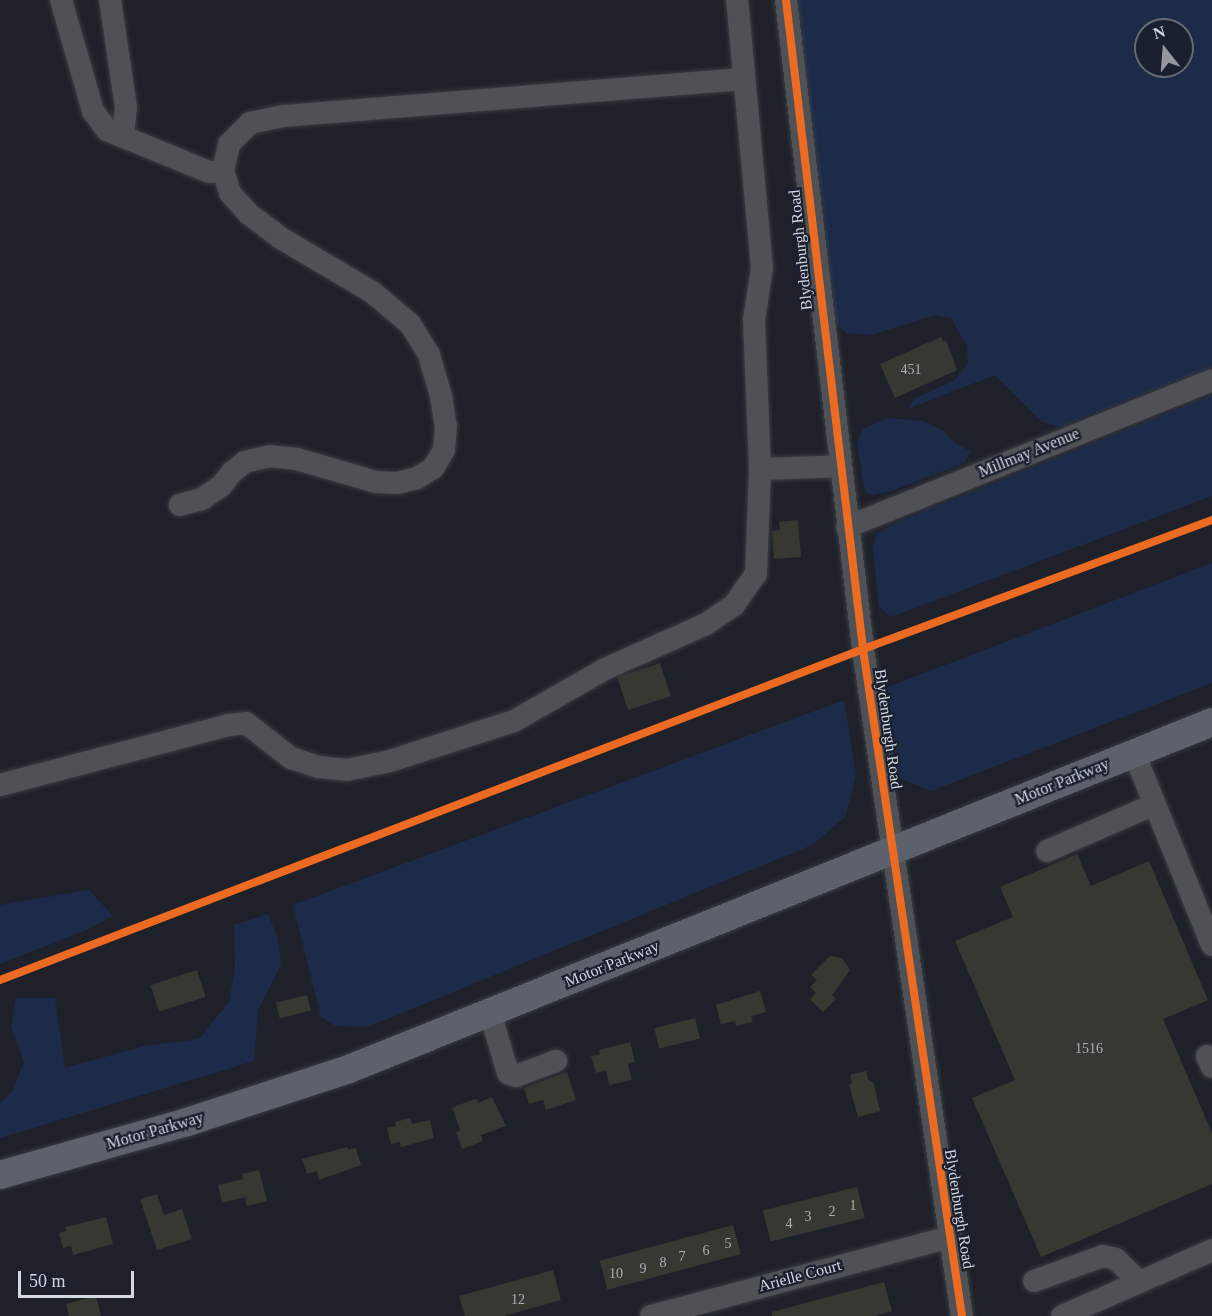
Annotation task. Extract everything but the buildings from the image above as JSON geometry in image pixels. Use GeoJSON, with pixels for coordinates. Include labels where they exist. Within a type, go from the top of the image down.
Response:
{"type":"FeatureCollection","features":[{"type":"Feature","properties":{"kind":"main road","name":"Motor Parkway"},"geometry":{"type":"LineString","coordinates":[[0,1175],[160,1130],[303,1085],[490,1013],[1212,722]]}},
{"type":"Feature","properties":{"kind":"street"},"geometry":{"type":"LineString","coordinates":[[61,0],[93,111],[107,130],[209,172],[223,171]]}},
{"type":"Feature","properties":{"kind":"street"},"geometry":{"type":"LineString","coordinates":[[110,0],[126,107],[123,137]]}},
{"type":"Feature","properties":{"kind":"street"},"geometry":{"type":"LineString","coordinates":[[0,785],[228,725],[246,723],[291,758],[319,767],[347,770],[390,761],[514,721],[605,669],[706,624],[734,605],[756,574],[760,469],[754,320],[762,268],[737,0]]}},
{"type":"Feature","properties":{"kind":"street","name":"Blydenburgh Road"},"geometry":{"type":"LineString","coordinates":[[786,0],[847,527],[962,1316]]}},
{"type":"Feature","properties":{"kind":"street"},"geometry":{"type":"LineString","coordinates":[[180,505],[202,499],[221,486],[232,472],[245,462],[270,456],[297,459],[376,482],[397,483],[417,478],[433,468],[444,450],[446,426],[441,396],[429,355],[410,324],[372,292],[298,249],[249,214],[230,193],[223,171],[229,144],[250,123],[284,116],[745,80]]}},
{"type":"Feature","properties":{"kind":"street","name":"Millmay Avenue"},"geometry":{"type":"LineString","coordinates":[[847,527],[1212,380]]}},
{"type":"Feature","properties":{"kind":"street"},"geometry":{"type":"LineString","coordinates":[[760,469],[840,466]]}},
{"type":"Feature","properties":{"kind":"street"},"geometry":{"type":"LineString","coordinates":[[1134,753],[1153,805],[1212,945]]}},
{"type":"Feature","properties":{"kind":"street"},"geometry":{"type":"LineString","coordinates":[[1047,851],[1153,805]]}},
{"type":"Feature","properties":{"kind":"street"},"geometry":{"type":"LineString","coordinates":[[490,1013],[508,1073],[516,1076],[556,1061]]}},
{"type":"Feature","properties":{"kind":"street","name":"Arielle Court"},"geometry":{"type":"LineString","coordinates":[[651,1316],[949,1237]]}},
{"type":"Feature","properties":{"kind":"street"},"geometry":{"type":"LineString","coordinates":[[1062,1316],[1212,1250]]}},
{"type":"Feature","properties":{"kind":"street"},"geometry":{"type":"LineString","coordinates":[[1034,1281],[1103,1256],[1116,1259],[1139,1282]]}},
{"type":"Feature","properties":{"kind":"shaded area"},"geometry":{"type":"Polygon","coordinates":[[[794,0],[1212,0],[1212,367],[1060,427],[1042,422],[995,375],[908,409],[915,398],[954,381],[968,363],[967,346],[951,318],[936,315],[871,335],[847,333],[826,316],[794,0]]]}},
{"type":"Feature","properties":{"kind":"shaded area"},"geometry":{"type":"Polygon","coordinates":[[[1212,395],[1212,496],[891,617],[879,607],[873,550],[876,534],[897,522],[1212,395]]]}},
{"type":"Feature","properties":{"kind":"shaded area"},"geometry":{"type":"Polygon","coordinates":[[[888,418],[923,421],[942,430],[955,443],[970,451],[965,463],[889,492],[872,495],[865,492],[857,443],[863,429],[888,418]]]}},
{"type":"Feature","properties":{"kind":"shaded area"},"geometry":{"type":"Polygon","coordinates":[[[1212,563],[1212,683],[931,791],[899,778],[893,768],[880,690],[1212,563]]]}},
{"type":"Feature","properties":{"kind":"shaded area"},"geometry":{"type":"Polygon","coordinates":[[[844,700],[856,774],[845,817],[812,845],[380,1022],[364,1027],[336,1026],[321,1017],[293,905],[844,700]]]}},
{"type":"Feature","properties":{"kind":"shaded area"},"geometry":{"type":"Polygon","coordinates":[[[89,890],[113,916],[87,930],[0,964],[0,905],[89,890]]]}},
{"type":"Feature","properties":{"kind":"shaded area"},"geometry":{"type":"Polygon","coordinates":[[[268,914],[278,939],[281,965],[258,1010],[254,1061],[0,1138],[0,1103],[12,1092],[24,1062],[11,1027],[16,998],[55,998],[65,1068],[144,1046],[199,1039],[229,1002],[235,966],[234,925],[268,914]]]}},
{"type":"Feature","properties":{"kind":"cycle path"},"geometry":{"type":"LineString","coordinates":[[786,0],[863,649],[962,1316]]}},
{"type":"Feature","properties":{"kind":"cycle path"},"geometry":{"type":"LineString","coordinates":[[0,980],[863,649],[1212,520]]}}]}
